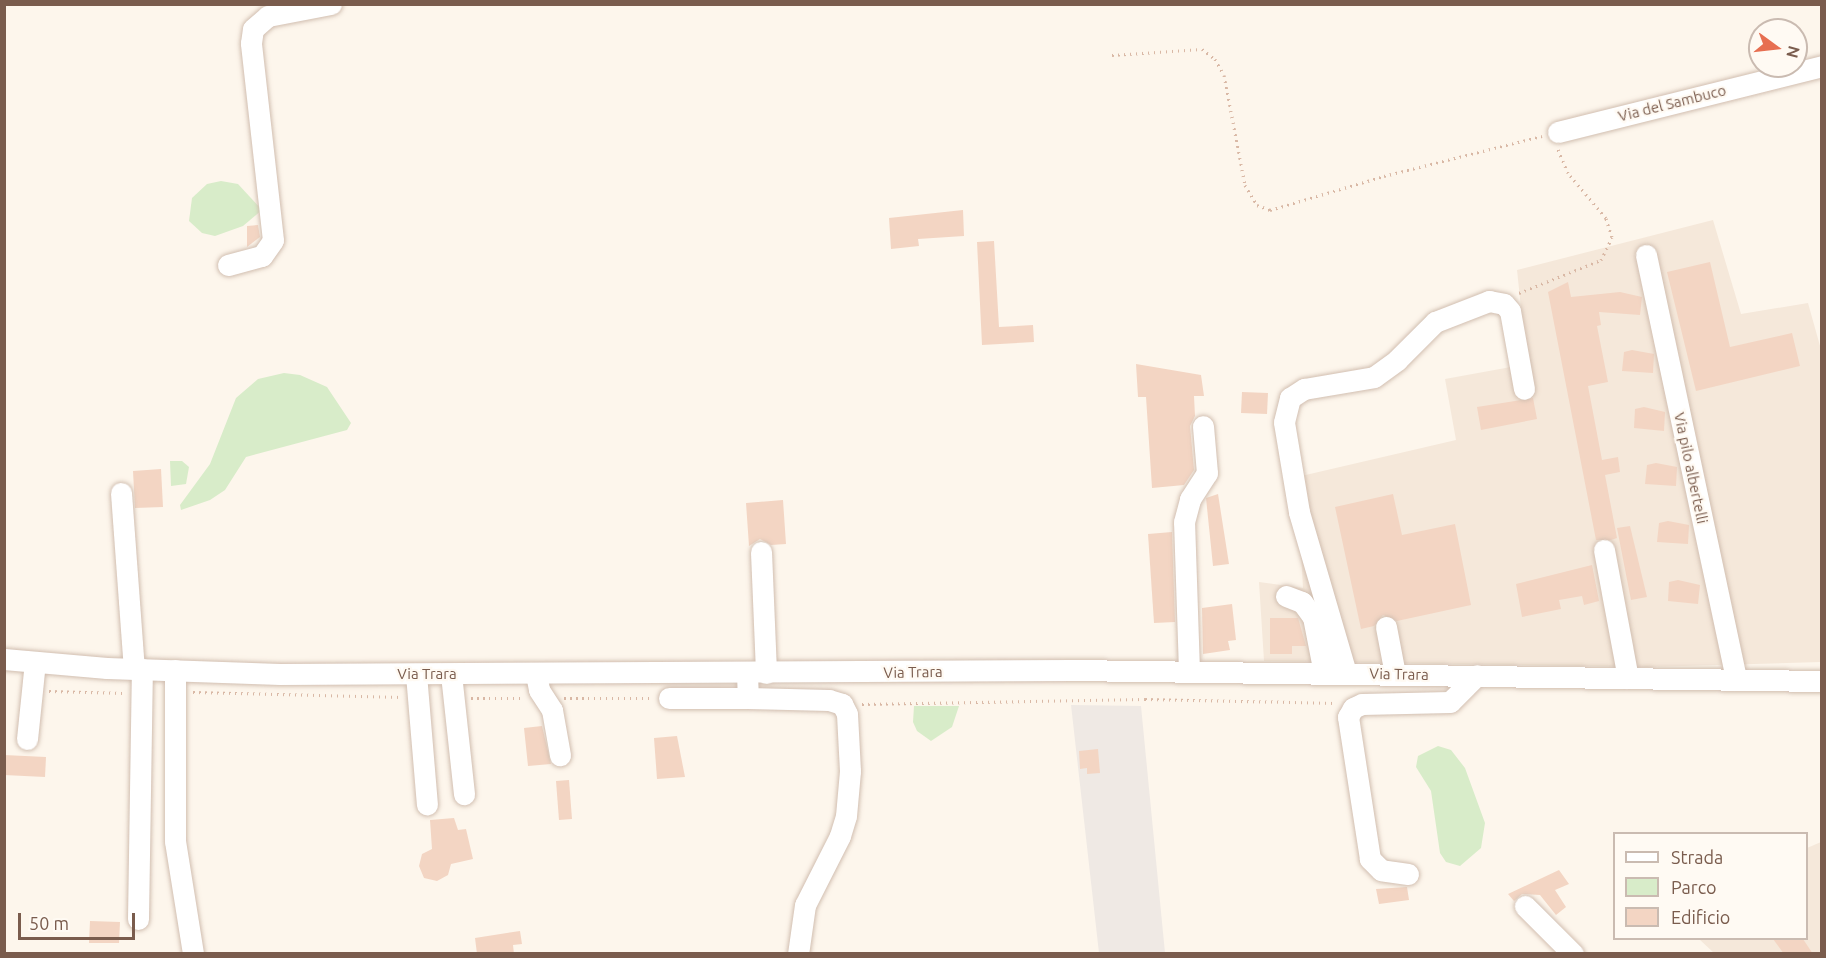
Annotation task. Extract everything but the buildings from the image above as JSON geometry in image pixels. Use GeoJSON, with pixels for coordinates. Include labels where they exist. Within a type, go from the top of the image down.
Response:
{"type":"FeatureCollection","features":[{"type":"Feature","properties":{"kind":"street"},"geometry":{"type":"LineString","coordinates":[[228,265],[262,256],[269,250],[273,235],[252,34],[263,18],[331,4]]}},
{"type":"Feature","properties":{"kind":"street","name":"Via del Sambuco"},"geometry":{"type":"LineString","coordinates":[[1558,132],[1821,66]]}},
{"type":"Feature","properties":{"kind":"street","name":"Via pilo albertelli"},"geometry":{"type":"LineString","coordinates":[[1646,255],[1736,680]]}},
{"type":"Feature","properties":{"kind":"street"},"geometry":{"type":"LineString","coordinates":[[1346,673],[1299,512],[1284,422],[1287,403],[1304,389],[1374,377],[1447,315],[1479,303],[1504,304],[1512,316],[1524,389]]}},
{"type":"Feature","properties":{"kind":"street"},"geometry":{"type":"LineString","coordinates":[[1189,671],[1184,522],[1190,499],[1207,472],[1203,426]]}},
{"type":"Feature","properties":{"kind":"street"},"geometry":{"type":"LineString","coordinates":[[121,493],[142,692],[138,919]]}},
{"type":"Feature","properties":{"kind":"street"},"geometry":{"type":"LineString","coordinates":[[1604,550],[1628,678]]}},
{"type":"Feature","properties":{"kind":"street"},"geometry":{"type":"LineString","coordinates":[[748,698],[757,673],[761,552]]}},
{"type":"Feature","properties":{"kind":"street"},"geometry":{"type":"LineString","coordinates":[[1286,596],[1302,602],[1314,616],[1324,673]]}},
{"type":"Feature","properties":{"kind":"street"},"geometry":{"type":"LineString","coordinates":[[1386,627],[1395,674]]}},
{"type":"Feature","properties":{"kind":"street","name":"Via Trara"},"geometry":{"type":"LineString","coordinates":[[4,659],[138,669],[174,681],[416,674],[1189,671],[1821,681]]}},
{"type":"Feature","properties":{"kind":"street"},"geometry":{"type":"LineString","coordinates":[[27,739],[35,662]]}},
{"type":"Feature","properties":{"kind":"street"},"geometry":{"type":"LineString","coordinates":[[416,674],[427,805]]}},
{"type":"Feature","properties":{"kind":"street"},"geometry":{"type":"LineString","coordinates":[[452,674],[452,698],[464,794]]}},
{"type":"Feature","properties":{"kind":"street"},"geometry":{"type":"LineString","coordinates":[[536,674],[555,721],[560,755]]}},
{"type":"Feature","properties":{"kind":"street"},"geometry":{"type":"LineString","coordinates":[[1408,874],[1381,870],[1369,855],[1347,721],[1353,708],[1362,704],[1443,704],[1456,698],[1477,675]]}},
{"type":"Feature","properties":{"kind":"street"},"geometry":{"type":"LineString","coordinates":[[174,681],[177,864],[193,954]]}},
{"type":"Feature","properties":{"kind":"street"},"geometry":{"type":"LineString","coordinates":[[669,698],[829,700],[842,704],[848,719],[846,816],[840,836],[804,905],[798,954]]}},
{"type":"Feature","properties":{"kind":"street"},"geometry":{"type":"LineString","coordinates":[[1525,906],[1573,954]]}},
{"type":"Feature","properties":{"kind":"path"},"geometry":{"type":"LineString","coordinates":[[1112,55],[1202,50],[1215,59],[1224,75],[1245,185],[1257,205],[1270,210],[1384,176],[1558,132],[1558,149],[1568,173],[1606,218],[1612,237],[1600,260],[1541,281],[1504,304]]}},
{"type":"Feature","properties":{"kind":"path"},"geometry":{"type":"LineString","coordinates":[[174,681],[419,698]]}},
{"type":"Feature","properties":{"kind":"path"},"geometry":{"type":"LineString","coordinates":[[32,691],[142,692]]}},
{"type":"Feature","properties":{"kind":"path"},"geometry":{"type":"LineString","coordinates":[[452,698],[669,698]]}},
{"type":"Feature","properties":{"kind":"path"},"geometry":{"type":"LineString","coordinates":[[842,704],[1145,699],[1339,703],[1353,708]]}},
{"type":"Feature","properties":{"kind":"shaded area"},"geometry":{"type":"Polygon","coordinates":[[[1713,220],[1741,314],[1808,303],[1822,353],[1821,662],[1647,667],[1264,661],[1259,582],[1303,588],[1297,477],[1456,440],[1445,379],[1527,364],[1517,270],[1713,220]]]}},
{"type":"Feature","properties":{"kind":"shaded area"},"geometry":{"type":"Polygon","coordinates":[[[1071,705],[1141,706],[1165,953],[1099,953],[1071,705]]]}},
{"type":"Feature","properties":{"kind":"shaded area"},"geometry":{"type":"Polygon","coordinates":[[[1821,842],[1821,953],[1714,953],[1700,940],[1808,940],[1808,848],[1821,842]]]}},
{"type":"Feature","properties":{"kind":"green space"},"geometry":{"type":"Polygon","coordinates":[[[221,181],[238,184],[262,210],[243,226],[215,236],[202,233],[189,221],[192,198],[207,184],[221,181]]]}},
{"type":"Feature","properties":{"kind":"green space"},"geometry":{"type":"Polygon","coordinates":[[[284,373],[300,375],[327,387],[351,423],[347,430],[246,457],[225,490],[210,500],[181,510],[180,505],[210,464],[236,398],[258,379],[284,373]]]}},
{"type":"Feature","properties":{"kind":"green space"},"geometry":{"type":"Polygon","coordinates":[[[170,461],[182,461],[189,467],[186,484],[171,486],[170,461]]]}},
{"type":"Feature","properties":{"kind":"green space"},"geometry":{"type":"Polygon","coordinates":[[[914,706],[959,706],[952,727],[931,741],[917,731],[913,722],[914,706]]]}},
{"type":"Feature","properties":{"kind":"green space"},"geometry":{"type":"Polygon","coordinates":[[[1438,746],[1451,750],[1465,768],[1485,823],[1481,848],[1460,866],[1446,862],[1440,853],[1431,791],[1416,767],[1418,756],[1438,746]]]}}]}
